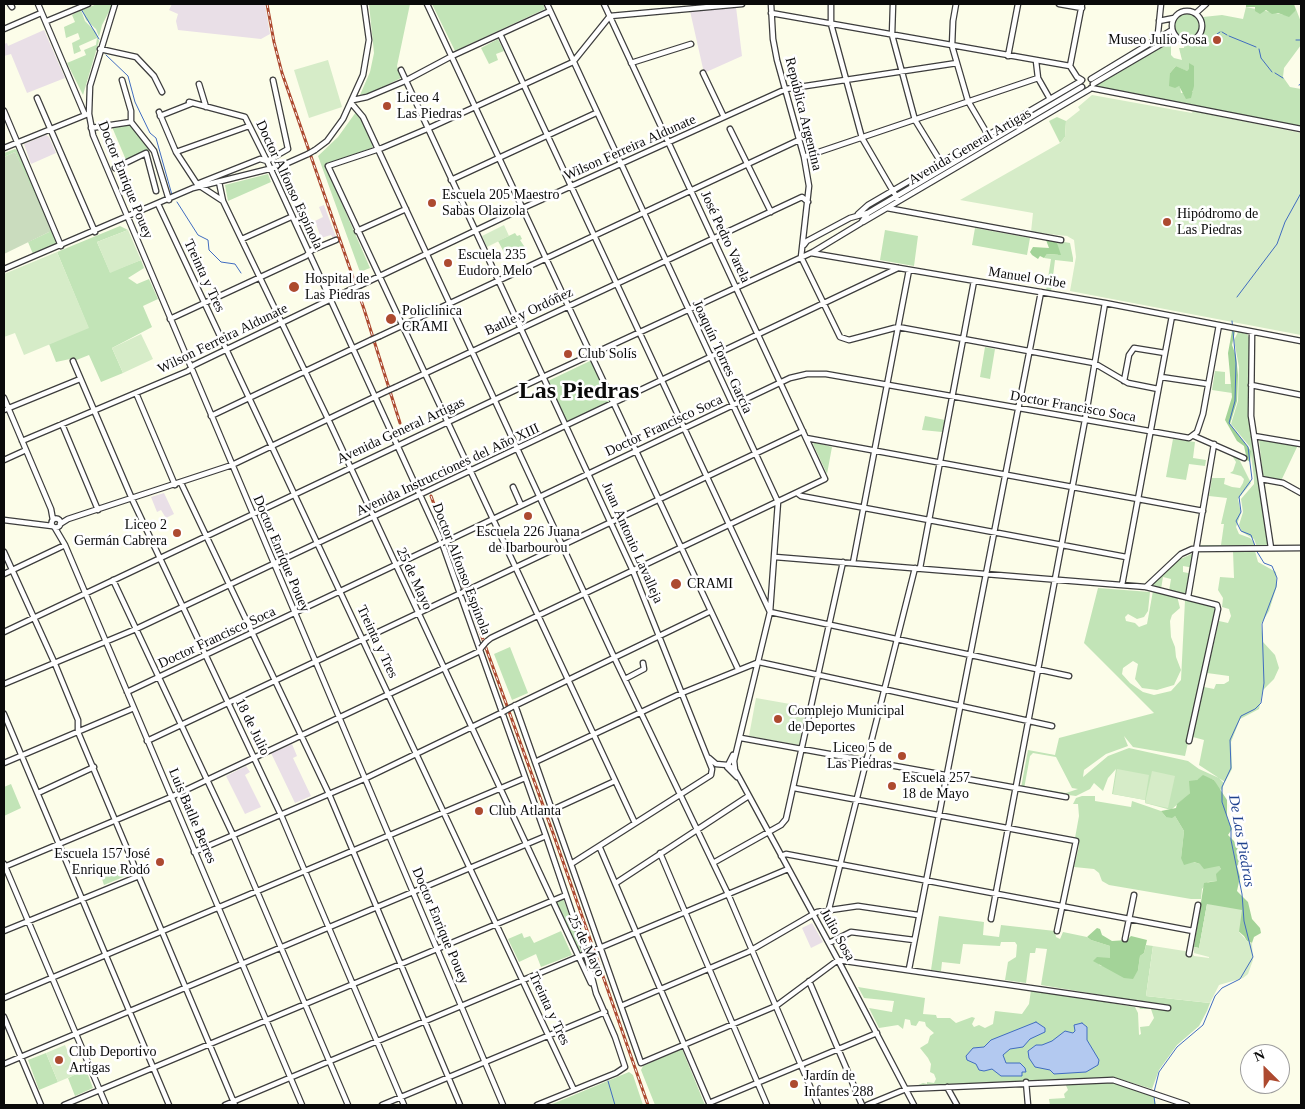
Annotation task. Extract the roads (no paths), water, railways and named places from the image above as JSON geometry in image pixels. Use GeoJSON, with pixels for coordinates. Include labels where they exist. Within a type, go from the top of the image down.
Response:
{"type":"FeatureCollection","features":[{"type":"Feature","properties":{"kind":"street"},"geometry":{"type":"LineString","coordinates":[[4,148],[87,114],[38,4]]}},
{"type":"Feature","properties":{"kind":"street"},"geometry":{"type":"LineString","coordinates":[[46,21],[88,4]]}},
{"type":"Feature","properties":{"kind":"street","name":"Doctor Enrique Pouey"},"geometry":{"type":"LineString","coordinates":[[115,4],[90,86],[87,114],[91,128],[273,565],[414,892],[503,1105]]}},
{"type":"Feature","properties":{"kind":"street"},"geometry":{"type":"LineString","coordinates":[[198,185],[219,182],[292,163],[315,150],[337,129],[352,102],[368,54],[369,40],[364,4]]}},
{"type":"Feature","properties":{"kind":"street"},"geometry":{"type":"LineString","coordinates":[[427,4],[738,669]]}},
{"type":"Feature","properties":{"kind":"street","name":"Joaquín Torres García"},"geometry":{"type":"LineString","coordinates":[[547,4],[642,213],[778,502],[770,612],[734,761],[734,770]]}},
{"type":"Feature","properties":{"kind":"street","name":"José Pedro Varela"},"geometry":{"type":"LineString","coordinates":[[604,4],[825,477],[824,480],[797,493]]}},
{"type":"Feature","properties":{"kind":"street"},"geometry":{"type":"LineString","coordinates":[[636,824],[592,734],[328,166],[427,129],[573,62],[610,16],[742,4]]}},
{"type":"Feature","properties":{"kind":"street","name":"República Argentina"},"geometry":{"type":"LineString","coordinates":[[771,4],[776,53],[800,140],[809,192],[806,231],[801,257]]}},
{"type":"Feature","properties":{"kind":"street"},"geometry":{"type":"LineString","coordinates":[[832,4],[831,24],[862,138],[899,201]]}},
{"type":"Feature","properties":{"kind":"street"},"geometry":{"type":"LineString","coordinates":[[893,4],[892,35],[915,120],[947,173]]}},
{"type":"Feature","properties":{"kind":"street"},"geometry":{"type":"LineString","coordinates":[[956,4],[952,22],[952,46],[968,101],[994,145]]}},
{"type":"Feature","properties":{"kind":"street"},"geometry":{"type":"LineString","coordinates":[[1008,56],[1018,4]]}},
{"type":"Feature","properties":{"kind":"street"},"geometry":{"type":"LineString","coordinates":[[1059,4],[1082,6],[1070,66],[1077,78],[1091,85],[1301,129]]}},
{"type":"Feature","properties":{"kind":"street"},"geometry":{"type":"LineString","coordinates":[[1157,44],[1161,4]]}},
{"type":"Feature","properties":{"kind":"street"},"geometry":{"type":"LineString","coordinates":[[1196,14],[1206,4]]}},
{"type":"Feature","properties":{"kind":"street"},"geometry":{"type":"LineString","coordinates":[[352,102],[405,81],[452,56],[550,12]]}},
{"type":"Feature","properties":{"kind":"street"},"geometry":{"type":"LineString","coordinates":[[1159,21],[1174,18],[1181,12],[1196,14]]}},
{"type":"Feature","properties":{"kind":"street"},"geometry":{"type":"LineString","coordinates":[[4,29],[41,13]]}},
{"type":"Feature","properties":{"kind":"street"},"geometry":{"type":"LineString","coordinates":[[771,13],[1070,66]]}},
{"type":"Feature","properties":{"kind":"street"},"geometry":{"type":"LineString","coordinates":[[1172,30],[1176,36],[1187,41],[1199,35],[1202,24],[1196,14]]}},
{"type":"Feature","properties":{"kind":"street"},"geometry":{"type":"LineString","coordinates":[[1157,44],[1172,30],[1174,18]]}},
{"type":"Feature","properties":{"kind":"street"},"geometry":{"type":"LineString","coordinates":[[500,34],[770,612],[1069,676]]}},
{"type":"Feature","properties":{"kind":"street"},"geometry":{"type":"LineString","coordinates":[[1157,44],[1176,36]]}},
{"type":"Feature","properties":{"kind":"street"},"geometry":{"type":"LineString","coordinates":[[631,63],[691,44]]}},
{"type":"Feature","properties":{"kind":"street","name":"Avenida General Artigas"},"geometry":{"type":"LineString","coordinates":[[816,249],[1058,109],[1091,85],[1157,44]]}},
{"type":"Feature","properties":{"kind":"street"},"geometry":{"type":"LineString","coordinates":[[100,49],[136,57],[154,76],[162,92]]}},
{"type":"Feature","properties":{"kind":"street"},"geometry":{"type":"LineString","coordinates":[[1036,61],[1038,78],[1049,98],[1058,109]]}},
{"type":"Feature","properties":{"kind":"street","name":"Wilson Ferreira Aldunate"},"geometry":{"type":"LineString","coordinates":[[22,441],[191,368],[523,208],[786,89],[957,63]]}},
{"type":"Feature","properties":{"kind":"street","name":"Juan Antonio Lavalleja"},"geometry":{"type":"LineString","coordinates":[[401,70],[567,426],[632,571],[708,758],[711,775],[680,794]]}},
{"type":"Feature","properties":{"kind":"street"},"geometry":{"type":"LineString","coordinates":[[704,73],[724,117]]}},
{"type":"Feature","properties":{"kind":"street"},"geometry":{"type":"LineString","coordinates":[[804,157],[1038,78]]}},
{"type":"Feature","properties":{"kind":"street"},"geometry":{"type":"LineString","coordinates":[[122,80],[131,111],[130,122],[154,151],[169,200]]}},
{"type":"Feature","properties":{"kind":"street"},"geometry":{"type":"LineString","coordinates":[[4,270],[128,218],[198,185],[260,159],[267,161],[288,149],[273,80]]}},
{"type":"Feature","properties":{"kind":"street"},"geometry":{"type":"LineString","coordinates":[[1082,80],[1082,87]]}},
{"type":"Feature","properties":{"kind":"street","name":"Avenida General Artigas"},"geometry":{"type":"LineString","coordinates":[[858,214],[863,208],[893,190],[1082,80]]}},
{"type":"Feature","properties":{"kind":"street"},"geometry":{"type":"LineString","coordinates":[[199,84],[206,107]]}},
{"type":"Feature","properties":{"kind":"street"},"geometry":{"type":"LineString","coordinates":[[861,223],[868,213],[896,196],[1082,87],[1091,85]]}},
{"type":"Feature","properties":{"kind":"street"},"geometry":{"type":"LineString","coordinates":[[37,98],[94,232]]}},
{"type":"Feature","properties":{"kind":"street","name":"Doctor Alfonso Espínola"},"geometry":{"type":"LineString","coordinates":[[176,152],[159,114],[191,102],[245,117],[354,348],[442,543],[546,836],[586,954],[596,993],[626,1067],[574,1090]]}},
{"type":"Feature","properties":{"kind":"street"},"geometry":{"type":"LineString","coordinates":[[352,102],[363,117],[378,148],[614,657],[728,894],[818,1105]]}},
{"type":"Feature","properties":{"kind":"street"},"geometry":{"type":"LineString","coordinates":[[4,111],[61,246]]}},
{"type":"Feature","properties":{"kind":"street"},"geometry":{"type":"LineString","coordinates":[[451,180],[596,113]]}},
{"type":"Feature","properties":{"kind":"street"},"geometry":{"type":"LineString","coordinates":[[91,128],[130,122]]}},
{"type":"Feature","properties":{"kind":"street"},"geometry":{"type":"LineString","coordinates":[[223,201],[198,185],[176,152],[250,126]]}},
{"type":"Feature","properties":{"kind":"street"},"geometry":{"type":"LineString","coordinates":[[730,129],[771,212]]}},
{"type":"Feature","properties":{"kind":"street"},"geometry":{"type":"LineString","coordinates":[[211,416],[800,140]]}},
{"type":"Feature","properties":{"kind":"street"},"geometry":{"type":"LineString","coordinates":[[115,168],[146,153],[156,191]]}},
{"type":"Feature","properties":{"kind":"street","name":"25 de Mayo"},"geometry":{"type":"LineString","coordinates":[[219,182],[223,201],[328,419],[596,993]]}},
{"type":"Feature","properties":{"kind":"street","name":"Batlle y Ordóñez"},"geometry":{"type":"LineString","coordinates":[[4,520],[37,524],[56,523],[232,465],[520,328],[771,212],[809,192]]}},
{"type":"Feature","properties":{"kind":"street"},"geometry":{"type":"LineString","coordinates":[[802,197],[808,203]]}},
{"type":"Feature","properties":{"kind":"street","name":"Treinta y Tres"},"geometry":{"type":"LineString","coordinates":[[158,204],[574,1090]]}},
{"type":"Feature","properties":{"kind":"street"},"geometry":{"type":"LineString","coordinates":[[887,208],[1061,240]]}},
{"type":"Feature","properties":{"kind":"street"},"geometry":{"type":"LineString","coordinates":[[358,231],[406,209]]}},
{"type":"Feature","properties":{"kind":"street"},"geometry":{"type":"LineString","coordinates":[[822,256],[810,253],[803,246],[805,243],[850,218],[858,214],[868,213]]}},
{"type":"Feature","properties":{"kind":"street"},"geometry":{"type":"LineString","coordinates":[[242,239],[291,217]]}},
{"type":"Feature","properties":{"kind":"street"},"geometry":{"type":"LineString","coordinates":[[850,218],[855,226]]}},
{"type":"Feature","properties":{"kind":"street"},"geometry":{"type":"LineString","coordinates":[[806,231],[822,256]]}},
{"type":"Feature","properties":{"kind":"street"},"geometry":{"type":"LineString","coordinates":[[170,319],[260,278],[336,240]]}},
{"type":"Feature","properties":{"kind":"street"},"geometry":{"type":"LineString","coordinates":[[810,253],[816,249]]}},
{"type":"Feature","properties":{"kind":"street","name":"Avenida General Artigas"},"geometry":{"type":"LineString","coordinates":[[4,632],[543,376],[810,253]]}},
{"type":"Feature","properties":{"kind":"street","name":"Manuel Oribe"},"geometry":{"type":"LineString","coordinates":[[822,256],[1105,303],[1301,342]]}},
{"type":"Feature","properties":{"kind":"street"},"geometry":{"type":"LineString","coordinates":[[801,257],[835,331],[844,339],[898,328],[1094,363],[1124,381],[1158,389]]}},
{"type":"Feature","properties":{"kind":"street","name":"Avenida Instrucciones del Año XIII"},"geometry":{"type":"LineString","coordinates":[[4,684],[136,629],[898,268]]}},
{"type":"Feature","properties":{"kind":"street"},"geometry":{"type":"LineString","coordinates":[[853,563],[909,270]]}},
{"type":"Feature","properties":{"kind":"street"},"geometry":{"type":"LineString","coordinates":[[828,909],[930,520],[974,281]]}},
{"type":"Feature","properties":{"kind":"street"},"geometry":{"type":"LineString","coordinates":[[909,969],[918,915],[972,655],[1041,292]]}},
{"type":"Feature","properties":{"kind":"street"},"geometry":{"type":"LineString","coordinates":[[991,920],[1010,828],[1105,303]]}},
{"type":"Feature","properties":{"kind":"street"},"geometry":{"type":"LineString","coordinates":[[1122,585],[1172,316]]}},
{"type":"Feature","properties":{"kind":"street"},"geometry":{"type":"LineString","coordinates":[[1218,325],[1203,414],[1194,436],[1244,458]]}},
{"type":"Feature","properties":{"kind":"street"},"geometry":{"type":"LineString","coordinates":[[1252,332],[1251,416],[1271,548]]}},
{"type":"Feature","properties":{"kind":"street"},"geometry":{"type":"LineString","coordinates":[[1124,381],[1129,355],[1134,348],[1165,353]]}},
{"type":"Feature","properties":{"kind":"street","name":"18 de Julio"},"geometry":{"type":"LineString","coordinates":[[73,361],[132,499],[281,815],[404,1105]]}},
{"type":"Feature","properties":{"kind":"street","name":"Doctor Francisco Soca"},"geometry":{"type":"LineString","coordinates":[[127,692],[797,376],[818,373],[1150,432],[1186,438],[1194,436]]}},
{"type":"Feature","properties":{"kind":"street"},"geometry":{"type":"LineString","coordinates":[[1161,377],[1208,384]]}},
{"type":"Feature","properties":{"kind":"street"},"geometry":{"type":"LineString","coordinates":[[6,409],[80,379]]}},
{"type":"Feature","properties":{"kind":"street"},"geometry":{"type":"LineString","coordinates":[[1251,385],[1301,395]]}},
{"type":"Feature","properties":{"kind":"street"},"geometry":{"type":"LineString","coordinates":[[136,393],[175,485]]}},
{"type":"Feature","properties":{"kind":"street","name":"Luis Batlle Berres"},"geometry":{"type":"LineString","coordinates":[[4,398],[6,409],[26,450],[302,1105]]}},
{"type":"Feature","properties":{"kind":"street"},"geometry":{"type":"LineString","coordinates":[[62,424],[98,510]]}},
{"type":"Feature","properties":{"kind":"street"},"geometry":{"type":"LineString","coordinates":[[148,741],[803,431]]}},
{"type":"Feature","properties":{"kind":"street"},"geometry":{"type":"LineString","coordinates":[[1254,436],[1301,444]]}},
{"type":"Feature","properties":{"kind":"street"},"geometry":{"type":"LineString","coordinates":[[806,438],[1203,511]]}},
{"type":"Feature","properties":{"kind":"street"},"geometry":{"type":"LineString","coordinates":[[1188,597],[1214,444]]}},
{"type":"Feature","properties":{"kind":"street"},"geometry":{"type":"LineString","coordinates":[[4,460],[26,450]]}},
{"type":"Feature","properties":{"kind":"street"},"geometry":{"type":"LineString","coordinates":[[1261,479],[1283,483],[1301,493]]}},
{"type":"Feature","properties":{"kind":"street"},"geometry":{"type":"LineString","coordinates":[[181,483],[329,794],[460,1105]]}},
{"type":"Feature","properties":{"kind":"street"},"geometry":{"type":"LineString","coordinates":[[513,487],[522,505]]}},
{"type":"Feature","properties":{"kind":"street"},"geometry":{"type":"LineString","coordinates":[[106,1105],[4,866],[171,797],[255,758],[481,649],[491,638],[797,493],[801,496],[1126,557]]}},
{"type":"Feature","properties":{"kind":"street"},"geometry":{"type":"LineString","coordinates":[[4,574],[65,545]]}},
{"type":"Feature","properties":{"kind":"street"},"geometry":{"type":"LineString","coordinates":[[1146,587],[1181,554],[1197,548],[1301,548]]}},
{"type":"Feature","properties":{"kind":"street"},"geometry":{"type":"LineString","coordinates":[[4,552],[55,664],[78,720],[78,732],[234,1103]]}},
{"type":"Feature","properties":{"kind":"street"},"geometry":{"type":"LineString","coordinates":[[775,557],[1146,587],[1217,605],[1218,609],[1189,741]]}},
{"type":"Feature","properties":{"kind":"street"},"geometry":{"type":"LineString","coordinates":[[713,863],[768,833],[786,819],[843,562]]}},
{"type":"Feature","properties":{"kind":"street"},"geometry":{"type":"LineString","coordinates":[[113,580],[233,835],[348,1105]]}},
{"type":"Feature","properties":{"kind":"street"},"geometry":{"type":"LineString","coordinates":[[194,852],[364,778],[711,611]]}},
{"type":"Feature","properties":{"kind":"street"},"geometry":{"type":"LineString","coordinates":[[535,762],[682,693],[759,662],[1052,726]]}},
{"type":"Feature","properties":{"kind":"street"},"geometry":{"type":"LineString","coordinates":[[625,679],[644,669],[643,663]]}},
{"type":"Feature","properties":{"kind":"street"},"geometry":{"type":"LineString","coordinates":[[515,705],[641,1063],[776,1006],[838,960],[1168,1008]]}},
{"type":"Feature","properties":{"kind":"street"},"geometry":{"type":"LineString","coordinates":[[4,763],[134,708]]}},
{"type":"Feature","properties":{"kind":"street"},"geometry":{"type":"LineString","coordinates":[[4,714],[169,1105]]}},
{"type":"Feature","properties":{"kind":"street"},"geometry":{"type":"LineString","coordinates":[[741,738],[1066,798]]}},
{"type":"Feature","properties":{"kind":"street","name":"Joaquín Torres García"},"geometry":{"type":"LineString","coordinates":[[727,766],[741,738]]}},
{"type":"Feature","properties":{"kind":"street"},"geometry":{"type":"LineString","coordinates":[[708,758],[716,764],[727,766],[734,770],[737,778]]}},
{"type":"Feature","properties":{"kind":"street"},"geometry":{"type":"LineString","coordinates":[[727,766],[730,773],[737,778]]}},
{"type":"Feature","properties":{"kind":"street"},"geometry":{"type":"LineString","coordinates":[[38,793],[94,767]]}},
{"type":"Feature","properties":{"kind":"street"},"geometry":{"type":"LineString","coordinates":[[4,998],[525,778]]}},
{"type":"Feature","properties":{"kind":"street","name":"Julio Sosa"},"geometry":{"type":"LineString","coordinates":[[737,778],[814,915],[914,1105]]}},
{"type":"Feature","properties":{"kind":"street"},"geometry":{"type":"LineString","coordinates":[[552,810],[615,782]]}},
{"type":"Feature","properties":{"kind":"street"},"geometry":{"type":"LineString","coordinates":[[794,788],[1076,841],[1058,931]]}},
{"type":"Feature","properties":{"kind":"street"},"geometry":{"type":"LineString","coordinates":[[571,864],[600,848],[680,794]]}},
{"type":"Feature","properties":{"kind":"street"},"geometry":{"type":"LineString","coordinates":[[616,883],[747,797]]}},
{"type":"Feature","properties":{"kind":"street"},"geometry":{"type":"LineString","coordinates":[[4,1064],[546,836]]}},
{"type":"Feature","properties":{"kind":"street"},"geometry":{"type":"LineString","coordinates":[[600,848],[710,1104],[877,1033]]}},
{"type":"Feature","properties":{"kind":"street"},"geometry":{"type":"LineString","coordinates":[[660,853],[767,1105]]}},
{"type":"Feature","properties":{"kind":"street"},"geometry":{"type":"LineString","coordinates":[[781,856],[786,854],[841,864],[1193,931]]}},
{"type":"Feature","properties":{"kind":"street"},"geometry":{"type":"LineString","coordinates":[[225,1105],[234,1103],[290,1077],[788,869]]}},
{"type":"Feature","properties":{"kind":"street"},"geometry":{"type":"LineString","coordinates":[[4,932],[82,898],[139,876]]}},
{"type":"Feature","properties":{"kind":"street"},"geometry":{"type":"LineString","coordinates":[[64,1105],[566,895]]}},
{"type":"Feature","properties":{"kind":"street"},"geometry":{"type":"LineString","coordinates":[[1125,939],[1134,895]]}},
{"type":"Feature","properties":{"kind":"street"},"geometry":{"type":"LineString","coordinates":[[1189,954],[1198,905]]}},
{"type":"Feature","properties":{"kind":"street"},"geometry":{"type":"LineString","coordinates":[[621,1006],[752,950],[828,909],[858,906],[918,915]]}},
{"type":"Feature","properties":{"kind":"street"},"geometry":{"type":"LineString","coordinates":[[829,943],[851,932],[914,940]]}},
{"type":"Feature","properties":{"kind":"street"},"geometry":{"type":"LineString","coordinates":[[809,981],[862,1105]]}},
{"type":"Feature","properties":{"kind":"street"},"geometry":{"type":"LineString","coordinates":[[382,1105],[605,1012]]}},
{"type":"Feature","properties":{"kind":"street"},"geometry":{"type":"LineString","coordinates":[[4,1017],[41,1105]]}},
{"type":"Feature","properties":{"kind":"street"},"geometry":{"type":"LineString","coordinates":[[867,1105],[906,1089],[1026,1082],[1113,1080],[1186,1105]]}},
{"type":"Feature","properties":{"kind":"street"},"geometry":{"type":"LineString","coordinates":[[1026,1082],[1028,1105]]}},
{"type":"Feature","properties":{"kind":"street"},"geometry":{"type":"LineString","coordinates":[[947,1087],[957,1105]]}},
{"type":"Feature","properties":{"kind":"street"},"geometry":{"type":"LineString","coordinates":[[537,1105],[574,1090]]}},
{"type":"Feature","properties":{"kind":"water"},"geometry":{"type":"Polygon","coordinates":[[[1036,1022],[1045,1028],[1045,1032],[1030,1039],[1023,1047],[1010,1049],[1003,1055],[1006,1063],[1020,1063],[1025,1068],[1026,1072],[1022,1072],[1022,1076],[1001,1076],[992,1069],[979,1070],[976,1064],[967,1060],[966,1056],[973,1048],[984,1047],[991,1040],[1036,1022]]]}},
{"type":"Feature","properties":{"kind":"water"},"geometry":{"type":"Polygon","coordinates":[[[1082,1023],[1087,1027],[1087,1040],[1099,1060],[1098,1065],[1086,1072],[1054,1074],[1050,1070],[1035,1067],[1029,1058],[1028,1051],[1036,1045],[1052,1041],[1065,1031],[1073,1033],[1075,1031],[1074,1025],[1082,1023]]]}},
{"type":"Feature","properties":{"kind":"waterway"},"geometry":{"type":"LineString","coordinates":[[81,9],[99,39]]}},
{"type":"Feature","properties":{"kind":"waterway"},"geometry":{"type":"LineString","coordinates":[[1222,32],[1227,35]]}},
{"type":"Feature","properties":{"kind":"waterway"},"geometry":{"type":"LineString","coordinates":[[1229,36],[1256,47]]}},
{"type":"Feature","properties":{"kind":"waterway"},"geometry":{"type":"LineString","coordinates":[[1296,40],[1301,40]]}},
{"type":"Feature","properties":{"kind":"waterway"},"geometry":{"type":"LineString","coordinates":[[1259,49],[1261,58],[1272,72]]}},
{"type":"Feature","properties":{"kind":"waterway"},"geometry":{"type":"LineString","coordinates":[[106,55],[128,76],[135,102],[150,133],[156,138],[172,195]]}},
{"type":"Feature","properties":{"kind":"waterway"},"geometry":{"type":"LineString","coordinates":[[1275,73],[1283,78]]}},
{"type":"Feature","properties":{"kind":"waterway","name":"De Las Piedras"},"geometry":{"type":"LineString","coordinates":[[1237,297],[1277,244],[1285,222],[1301,193]]}},
{"type":"Feature","properties":{"kind":"waterway"},"geometry":{"type":"LineString","coordinates":[[177,202],[198,235],[208,240],[209,250],[221,262],[235,264],[241,273]]}},
{"type":"Feature","properties":{"kind":"waterway","name":"De Las Piedras"},"geometry":{"type":"LineString","coordinates":[[1232,321],[1236,363],[1235,401],[1229,423],[1248,447],[1252,479],[1239,497],[1241,512],[1236,521],[1241,531],[1251,535],[1255,546]]}},
{"type":"Feature","properties":{"kind":"waterway","name":"De Las Piedras"},"geometry":{"type":"LineString","coordinates":[[1154,1092],[1159,1072],[1177,1047],[1203,1025],[1215,996],[1222,988],[1240,979],[1253,957],[1244,921],[1242,894],[1231,840],[1231,828],[1222,802],[1222,787],[1231,768],[1230,740],[1241,716],[1255,709],[1261,703],[1264,683],[1262,624],[1276,587],[1277,578],[1272,566],[1264,563],[1256,550]]}},
{"type":"Feature","properties":{"kind":"waterway"},"geometry":{"type":"LineString","coordinates":[[608,1081],[615,1105]]}},
{"type":"Feature","properties":{"kind":"waterway","name":"De Las Piedras"},"geometry":{"type":"LineString","coordinates":[[1154,1096],[1155,1105]]}},
{"type":"Feature","properties":{"kind":"railway"},"geometry":{"type":"LineString","coordinates":[[267,4],[282,73],[364,309],[400,423]]}},
{"type":"Feature","properties":{"kind":"railway"},"geometry":{"type":"LineString","coordinates":[[431,496],[553,833],[648,1105]]}},
{"type":"Feature","properties":{"kind":"place","name":"Museo Julio Sosa"},"geometry":{"type":"Point","coordinates":[1217,40]}},
{"type":"Feature","properties":{"kind":"place","name":"Liceo 4 Las Piedras"},"geometry":{"type":"Point","coordinates":[387,106]}},
{"type":"Feature","properties":{"kind":"place","name":"Escuela 205 Maestro Sabas Olaizola"},"geometry":{"type":"Point","coordinates":[432,203]}},
{"type":"Feature","properties":{"kind":"place","name":"Hipódromo de Las Piedras"},"geometry":{"type":"Point","coordinates":[1167,222]}},
{"type":"Feature","properties":{"kind":"place","name":"Escuela 235 Eudoro Melo"},"geometry":{"type":"Point","coordinates":[448,263]}},
{"type":"Feature","properties":{"kind":"place","name":"Hospital de Las Piedras"},"geometry":{"type":"Point","coordinates":[294,287]}},
{"type":"Feature","properties":{"kind":"place","name":"Policlinica CRAMI"},"geometry":{"type":"Point","coordinates":[391,319]}},
{"type":"Feature","properties":{"kind":"place","name":"Club Solís"},"geometry":{"type":"Point","coordinates":[568,354]}},
{"type":"Feature","properties":{"kind":"place","name":"Escuela 226 Juana de Ibarbourou"},"geometry":{"type":"Point","coordinates":[528,516]}},
{"type":"Feature","properties":{"kind":"place","name":"Liceo 2 Germán Cabrera"},"geometry":{"type":"Point","coordinates":[177,533]}},
{"type":"Feature","properties":{"kind":"place","name":"CRAMI"},"geometry":{"type":"Point","coordinates":[676,584]}},
{"type":"Feature","properties":{"kind":"place","name":"Complejo Municipal de Deportes"},"geometry":{"type":"Point","coordinates":[778,719]}},
{"type":"Feature","properties":{"kind":"place","name":"Liceo 5 de Las Piedras"},"geometry":{"type":"Point","coordinates":[902,756]}},
{"type":"Feature","properties":{"kind":"place","name":"Escuela 257 18 de Mayo"},"geometry":{"type":"Point","coordinates":[892,786]}},
{"type":"Feature","properties":{"kind":"place","name":"Club Atlanta"},"geometry":{"type":"Point","coordinates":[479,811]}},
{"type":"Feature","properties":{"kind":"place","name":"Escuela 157 José Enrique Rodó"},"geometry":{"type":"Point","coordinates":[160,862]}},
{"type":"Feature","properties":{"kind":"place","name":"Club Deportivo Artigas"},"geometry":{"type":"Point","coordinates":[59,1060]}},
{"type":"Feature","properties":{"kind":"place","name":"Jardín de Infantes 288"},"geometry":{"type":"Point","coordinates":[794,1084]}},
{"type":"Feature","properties":{"kind":"district","name":"Las Piedras"},"geometry":{"type":"Point","coordinates":[579,392]}}]}
